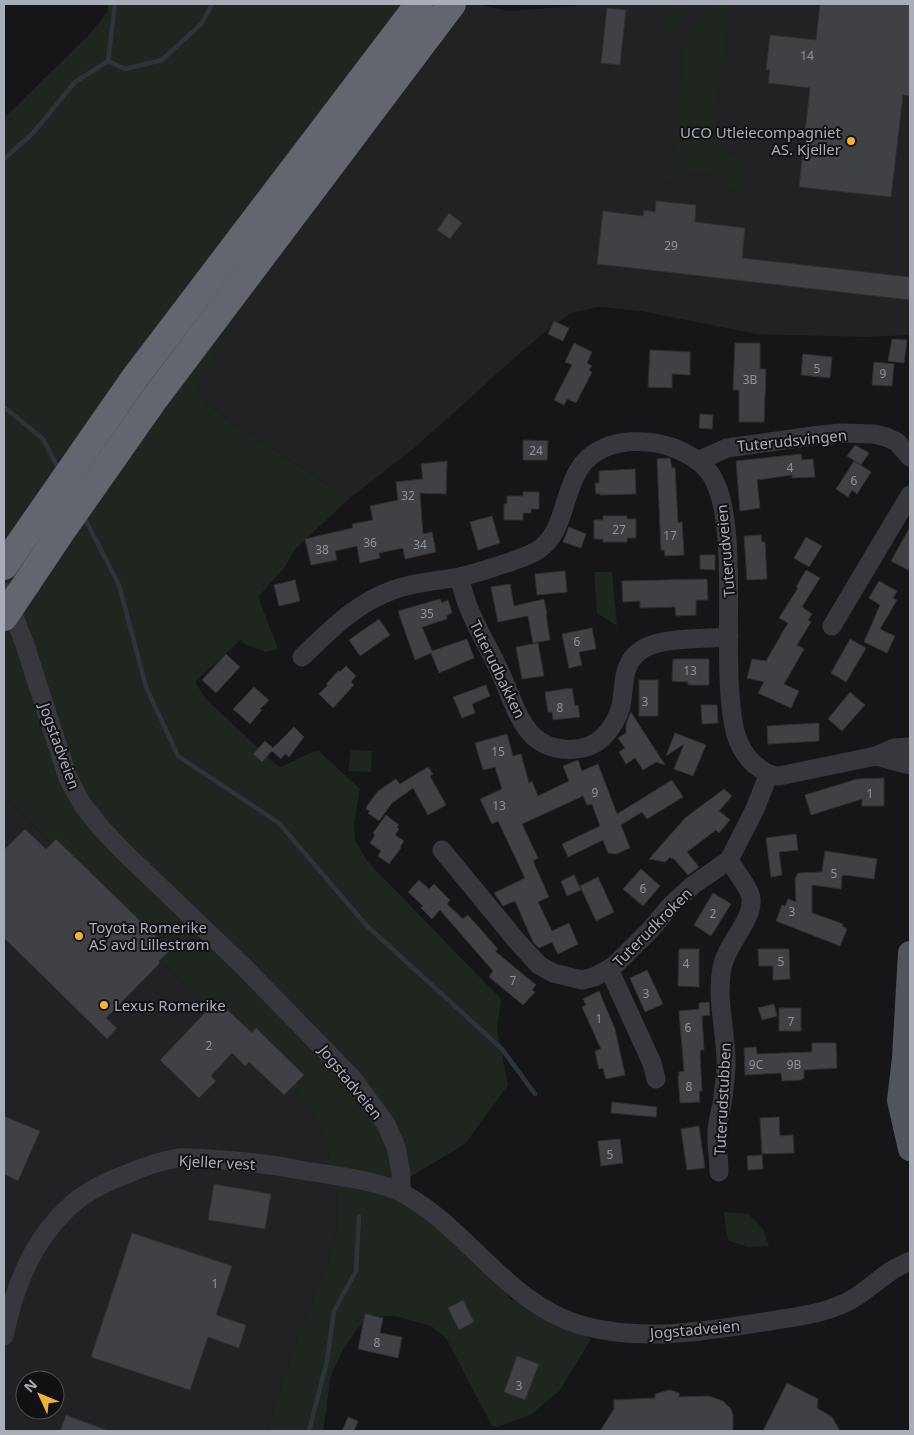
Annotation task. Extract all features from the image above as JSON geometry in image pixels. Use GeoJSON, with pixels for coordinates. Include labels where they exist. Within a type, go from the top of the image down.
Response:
{"type":"FeatureCollection","features":[{"type":"Feature","properties":{"kind":"highway"},"geometry":{"type":"LineString","coordinates":[[4,566],[134,379],[419,4]]}},
{"type":"Feature","properties":{"kind":"highway"},"geometry":{"type":"LineString","coordinates":[[4,617],[155,398],[452,4]]}},
{"type":"Feature","properties":{"kind":"main road"},"geometry":{"type":"LineString","coordinates":[[910,953],[904,1058],[899,1100],[910,1149]]}},
{"type":"Feature","properties":{"kind":"main road"},"geometry":{"type":"LineString","coordinates":[[904,1058],[910,1086]]}},
{"type":"Feature","properties":{"kind":"street","name":"Tuterudsvingen"},"geometry":{"type":"LineString","coordinates":[[698,461],[727,448],[820,434],[841,433],[874,434],[886,437],[897,442],[910,457]]}},
{"type":"Feature","properties":{"kind":"street","name":"Tuterudveien"},"geometry":{"type":"LineString","coordinates":[[302,657],[353,610],[392,590],[409,585],[478,573],[528,556],[546,544],[554,533],[574,477],[588,458],[602,448],[626,442],[664,444],[690,455],[698,461],[712,476],[720,494],[724,511],[728,556],[729,682],[735,736],[742,750],[751,761],[768,776]]}},
{"type":"Feature","properties":{"kind":"street"},"geometry":{"type":"LineString","coordinates":[[832,626],[910,495]]}},
{"type":"Feature","properties":{"kind":"street","name":"Tuterudbakken"},"geometry":{"type":"LineString","coordinates":[[460,577],[471,613],[520,718],[532,734],[551,747],[563,750],[579,748],[599,741],[604,736],[614,722],[620,707],[623,681],[627,667],[635,655],[642,649],[654,644],[676,640],[728,637]]}},
{"type":"Feature","properties":{"kind":"street","name":"Jogstadveien"},"geometry":{"type":"LineString","coordinates":[[4,592],[24,642],[68,778],[82,804],[102,829],[244,967],[353,1080],[386,1124],[396,1147],[401,1173],[401,1192],[426,1206],[509,1283],[541,1307],[560,1317],[582,1325],[609,1331],[650,1334],[695,1332],[820,1312],[858,1296],[891,1271],[910,1261]]}},
{"type":"Feature","properties":{"kind":"street"},"geometry":{"type":"LineString","coordinates":[[768,776],[779,776],[876,756],[894,748],[910,747]]}},
{"type":"Feature","properties":{"kind":"street"},"geometry":{"type":"LineString","coordinates":[[876,756],[910,765]]}},
{"type":"Feature","properties":{"kind":"street","name":"Tuterudkroken"},"geometry":{"type":"LineString","coordinates":[[442,850],[539,965],[553,973],[582,980],[594,977],[609,969],[639,942],[672,904],[692,885],[729,860],[751,818],[768,776]]}},
{"type":"Feature","properties":{"kind":"street","name":"Tuterudstubben"},"geometry":{"type":"LineString","coordinates":[[720,1172],[717,1130],[724,1090],[726,1063],[719,986],[722,965],[730,945],[751,907],[751,897],[748,888],[736,873],[729,860]]}},
{"type":"Feature","properties":{"kind":"street"},"geometry":{"type":"LineString","coordinates":[[609,969],[652,1063],[656,1079]]}},
{"type":"Feature","properties":{"kind":"street","name":"Kjeller vest"},"geometry":{"type":"LineString","coordinates":[[4,1336],[11,1303],[24,1267],[43,1237],[66,1209],[90,1191],[148,1165],[180,1158],[246,1161],[382,1185],[401,1192]]}},
{"type":"Feature","properties":{"kind":"street","name":"Jogstadveien"},"geometry":{"type":"LineString","coordinates":[[891,1271],[910,1249]]}},
{"type":"Feature","properties":{"kind":"shaded area"},"geometry":{"type":"Polygon","coordinates":[[[108,4],[470,4],[240,307],[195,387],[208,404],[232,423],[350,498],[295,549],[285,567],[258,597],[278,649],[266,652],[242,643],[242,639],[195,682],[206,699],[275,764],[281,767],[312,752],[319,751],[360,789],[354,823],[355,840],[367,861],[501,999],[497,1029],[508,1085],[465,1144],[395,1186],[479,1260],[511,1299],[591,1339],[560,1390],[532,1414],[497,1427],[492,1426],[446,1338],[431,1326],[395,1316],[366,1317],[344,1348],[331,1375],[323,1431],[267,1431],[300,1333],[335,1242],[338,1209],[335,1178],[328,1149],[315,1114],[225,1018],[160,961],[75,868],[14,805],[4,798],[4,118],[89,35],[108,11],[108,4]]]}},
{"type":"Feature","properties":{"kind":"shaded area"},"geometry":{"type":"Polygon","coordinates":[[[470,4],[508,11],[576,6],[579,4],[910,4],[910,335],[868,337],[757,334],[641,311],[598,307],[571,313],[546,331],[414,448],[350,498],[232,423],[208,404],[194,387],[240,307],[470,4]]]}},
{"type":"Feature","properties":{"kind":"shaded area"},"geometry":{"type":"Polygon","coordinates":[[[675,4],[692,4],[669,34],[662,35],[656,31],[675,4]]]}},
{"type":"Feature","properties":{"kind":"shaded area"},"geometry":{"type":"Polygon","coordinates":[[[714,4],[724,4],[730,10],[714,116],[719,136],[731,156],[744,157],[743,181],[738,188],[733,189],[725,189],[726,176],[679,170],[675,181],[661,178],[671,176],[686,34],[714,4]]]}},
{"type":"Feature","properties":{"kind":"shaded area"},"geometry":{"type":"Polygon","coordinates":[[[594,572],[612,572],[617,626],[597,613],[594,572]]]}},
{"type":"Feature","properties":{"kind":"shaded area"},"geometry":{"type":"Polygon","coordinates":[[[351,750],[372,751],[371,772],[348,771],[351,750]]]}},
{"type":"Feature","properties":{"kind":"shaded area"},"geometry":{"type":"Polygon","coordinates":[[[4,798],[14,805],[75,868],[160,961],[225,1018],[315,1114],[328,1149],[335,1178],[338,1209],[335,1242],[300,1333],[267,1431],[4,1431],[4,798]]]}},
{"type":"Feature","properties":{"kind":"shaded area"},"geometry":{"type":"Polygon","coordinates":[[[724,1212],[748,1214],[763,1229],[769,1246],[748,1247],[729,1241],[724,1212]]]}},
{"type":"Feature","properties":{"kind":"building","name":"UCO Utleiecompagniet AS. Kjeller"},"geometry":{"type":"Polygon","coordinates":[[[820,4],[910,4],[910,96],[903,95],[891,197],[799,187],[810,88],[768,83],[770,70],[766,70],[770,35],[816,40],[820,4]]]}},
{"type":"Feature","properties":{"kind":"building"},"geometry":{"type":"Polygon","coordinates":[[[607,8],[626,10],[620,65],[601,63],[607,8]]]}},
{"type":"Feature","properties":{"kind":"building"},"geometry":{"type":"Polygon","coordinates":[[[656,201],[696,205],[695,222],[745,228],[742,258],[910,277],[910,300],[597,264],[603,211],[643,216],[644,210],[655,212],[656,201]]]}},
{"type":"Feature","properties":{"kind":"building"},"geometry":{"type":"Polygon","coordinates":[[[449,213],[462,223],[450,239],[437,230],[449,213]]]}},
{"type":"Feature","properties":{"kind":"building"},"geometry":{"type":"Polygon","coordinates":[[[554,321],[569,328],[563,341],[548,334],[554,321]]]}},
{"type":"Feature","properties":{"kind":"building"},"geometry":{"type":"Polygon","coordinates":[[[892,339],[907,340],[904,363],[888,361],[892,339]]]}},
{"type":"Feature","properties":{"kind":"building"},"geometry":{"type":"Polygon","coordinates":[[[574,343],[592,352],[587,363],[592,366],[589,370],[592,372],[576,403],[567,399],[564,405],[554,400],[572,365],[565,362],[574,343]]]}},
{"type":"Feature","properties":{"kind":"building"},"geometry":{"type":"Polygon","coordinates":[[[735,343],[760,343],[760,369],[766,369],[764,422],[739,422],[739,390],[733,390],[735,343]]]}},
{"type":"Feature","properties":{"kind":"building"},"geometry":{"type":"Polygon","coordinates":[[[650,350],[690,352],[690,375],[672,374],[672,388],[648,387],[650,350]]]}},
{"type":"Feature","properties":{"kind":"building"},"geometry":{"type":"Polygon","coordinates":[[[803,354],[832,357],[830,378],[801,375],[803,354]]]}},
{"type":"Feature","properties":{"kind":"building"},"geometry":{"type":"Polygon","coordinates":[[[874,362],[894,364],[892,386],[872,385],[874,362]]]}},
{"type":"Feature","properties":{"kind":"building"},"geometry":{"type":"Polygon","coordinates":[[[700,414],[713,415],[712,429],[699,428],[700,414]]]}},
{"type":"Feature","properties":{"kind":"building"},"geometry":{"type":"Polygon","coordinates":[[[523,440],[548,441],[547,460],[523,460],[523,440]]]}},
{"type":"Feature","properties":{"kind":"building"},"geometry":{"type":"Polygon","coordinates":[[[855,445],[869,453],[861,465],[847,456],[855,445]]]}},
{"type":"Feature","properties":{"kind":"building"},"geometry":{"type":"Polygon","coordinates":[[[801,454],[802,460],[813,459],[815,477],[792,478],[792,475],[757,480],[760,508],[740,511],[736,461],[801,454]]]}},
{"type":"Feature","properties":{"kind":"building"},"geometry":{"type":"Polygon","coordinates":[[[670,458],[672,468],[675,468],[678,523],[682,522],[684,555],[665,556],[664,550],[661,550],[657,459],[670,458]]]}},
{"type":"Feature","properties":{"kind":"building"},"geometry":{"type":"Polygon","coordinates":[[[447,461],[446,494],[420,493],[423,534],[432,532],[436,552],[405,559],[403,548],[379,553],[380,558],[360,563],[357,546],[335,551],[337,560],[311,565],[305,539],[353,528],[352,524],[373,520],[370,506],[398,500],[396,482],[423,479],[421,464],[447,461]]]}},
{"type":"Feature","properties":{"kind":"building"},"geometry":{"type":"Polygon","coordinates":[[[854,461],[871,472],[857,494],[852,490],[848,497],[836,489],[854,461]]]}},
{"type":"Feature","properties":{"kind":"building"},"geometry":{"type":"Polygon","coordinates":[[[635,469],[636,494],[596,494],[595,483],[599,483],[599,471],[635,469]]]}},
{"type":"Feature","properties":{"kind":"building"},"geometry":{"type":"Polygon","coordinates":[[[523,492],[539,492],[539,509],[531,509],[531,513],[523,513],[523,520],[504,520],[504,504],[507,504],[507,496],[523,496],[523,492]]]}},
{"type":"Feature","properties":{"kind":"building"},"geometry":{"type":"Polygon","coordinates":[[[492,516],[500,543],[478,550],[470,522],[492,516]]]}},
{"type":"Feature","properties":{"kind":"building"},"geometry":{"type":"Polygon","coordinates":[[[603,516],[627,516],[627,519],[636,519],[636,538],[627,538],[627,542],[603,542],[603,539],[594,539],[594,520],[603,520],[603,516]]]}},
{"type":"Feature","properties":{"kind":"building"},"geometry":{"type":"Polygon","coordinates":[[[569,527],[586,534],[581,548],[563,542],[569,527]]]}},
{"type":"Feature","properties":{"kind":"building"},"geometry":{"type":"Polygon","coordinates":[[[910,527],[910,571],[891,561],[910,527]]]}},
{"type":"Feature","properties":{"kind":"building"},"geometry":{"type":"Polygon","coordinates":[[[761,535],[762,542],[765,542],[767,579],[747,580],[744,536],[761,535]]]}},
{"type":"Feature","properties":{"kind":"building"},"geometry":{"type":"Polygon","coordinates":[[[806,537],[822,546],[809,567],[794,558],[806,537]]]}},
{"type":"Feature","properties":{"kind":"building"},"geometry":{"type":"Polygon","coordinates":[[[700,555],[715,555],[715,570],[700,569],[700,555]]]}},
{"type":"Feature","properties":{"kind":"building"},"geometry":{"type":"Polygon","coordinates":[[[806,570],[820,578],[802,607],[812,614],[808,620],[811,622],[797,645],[804,649],[784,684],[799,691],[791,708],[758,693],[764,682],[747,678],[752,659],[766,661],[788,623],[779,618],[798,588],[796,587],[806,570]]]}},
{"type":"Feature","properties":{"kind":"building"},"geometry":{"type":"Polygon","coordinates":[[[565,571],[567,592],[537,595],[535,574],[565,571]]]}},
{"type":"Feature","properties":{"kind":"building"},"geometry":{"type":"Polygon","coordinates":[[[707,579],[708,600],[696,600],[696,615],[676,616],[675,607],[640,608],[640,601],[623,602],[622,581],[707,579]]]}},
{"type":"Feature","properties":{"kind":"building"},"geometry":{"type":"Polygon","coordinates":[[[295,580],[300,601],[279,606],[274,585],[295,580]]]}},
{"type":"Feature","properties":{"kind":"building"},"geometry":{"type":"Polygon","coordinates":[[[879,581],[897,591],[893,598],[897,600],[880,629],[895,636],[887,653],[864,642],[880,605],[869,598],[879,581]]]}},
{"type":"Feature","properties":{"kind":"building"},"geometry":{"type":"Polygon","coordinates":[[[510,584],[514,606],[544,599],[550,640],[533,643],[528,616],[498,622],[491,587],[510,584]]]}},
{"type":"Feature","properties":{"kind":"building"},"geometry":{"type":"Polygon","coordinates":[[[440,599],[442,603],[448,600],[452,613],[446,616],[447,619],[422,627],[432,651],[467,639],[474,658],[439,673],[431,653],[415,660],[398,611],[440,599]]]}},
{"type":"Feature","properties":{"kind":"building"},"geometry":{"type":"Polygon","coordinates":[[[379,619],[390,635],[360,656],[349,640],[379,619]]]}},
{"type":"Feature","properties":{"kind":"building"},"geometry":{"type":"Polygon","coordinates":[[[592,628],[596,649],[579,652],[582,665],[569,668],[562,634],[592,628]]]}},
{"type":"Feature","properties":{"kind":"building"},"geometry":{"type":"Polygon","coordinates":[[[850,639],[866,648],[846,682],[831,673],[850,639]]]}},
{"type":"Feature","properties":{"kind":"building"},"geometry":{"type":"Polygon","coordinates":[[[538,643],[544,676],[522,679],[516,647],[538,643]]]}},
{"type":"Feature","properties":{"kind":"building"},"geometry":{"type":"Polygon","coordinates":[[[226,654],[240,667],[216,693],[202,680],[226,654]]]}},
{"type":"Feature","properties":{"kind":"building"},"geometry":{"type":"Polygon","coordinates":[[[673,659],[709,659],[709,685],[688,685],[688,682],[672,681],[673,659]]]}},
{"type":"Feature","properties":{"kind":"building"},"geometry":{"type":"Polygon","coordinates":[[[346,666],[356,676],[351,682],[354,685],[333,708],[319,694],[339,670],[340,672],[346,666]]]}},
{"type":"Feature","properties":{"kind":"building"},"geometry":{"type":"Polygon","coordinates":[[[639,680],[658,680],[658,716],[639,716],[639,680]]]}},
{"type":"Feature","properties":{"kind":"building"},"geometry":{"type":"Polygon","coordinates":[[[486,685],[490,696],[472,704],[475,713],[462,718],[453,697],[486,685]]]}},
{"type":"Feature","properties":{"kind":"building"},"geometry":{"type":"Polygon","coordinates":[[[254,687],[269,700],[250,724],[233,709],[254,687]]]}},
{"type":"Feature","properties":{"kind":"building"},"geometry":{"type":"Polygon","coordinates":[[[572,688],[575,706],[578,705],[580,717],[553,720],[552,712],[548,712],[545,692],[572,688]]]}},
{"type":"Feature","properties":{"kind":"building"},"geometry":{"type":"Polygon","coordinates":[[[850,692],[865,705],[842,731],[828,719],[850,692]]]}},
{"type":"Feature","properties":{"kind":"building"},"geometry":{"type":"Polygon","coordinates":[[[701,705],[717,705],[718,723],[702,724],[701,705]]]}},
{"type":"Feature","properties":{"kind":"building"},"geometry":{"type":"Polygon","coordinates":[[[631,712],[665,765],[656,762],[643,770],[635,758],[626,764],[619,752],[625,748],[618,738],[626,733],[626,724],[631,712]]]}},
{"type":"Feature","properties":{"kind":"building"},"geometry":{"type":"Polygon","coordinates":[[[819,723],[819,741],[768,744],[767,726],[819,723]]]}},
{"type":"Feature","properties":{"kind":"building"},"geometry":{"type":"Polygon","coordinates":[[[294,727],[304,737],[289,757],[285,754],[281,759],[272,751],[262,762],[253,754],[265,741],[273,748],[294,727]]]}},
{"type":"Feature","properties":{"kind":"building"},"geometry":{"type":"Polygon","coordinates":[[[675,733],[706,745],[693,776],[674,769],[684,744],[666,756],[675,733]]]}},
{"type":"Feature","properties":{"kind":"building"},"geometry":{"type":"Polygon","coordinates":[[[507,734],[513,756],[521,754],[529,783],[532,781],[538,796],[569,781],[563,766],[578,760],[582,771],[598,764],[617,814],[672,780],[683,797],[647,819],[642,812],[621,825],[630,848],[616,854],[608,853],[603,840],[568,857],[562,844],[600,826],[592,804],[587,805],[583,796],[522,824],[538,858],[533,861],[549,897],[538,902],[552,931],[569,923],[578,944],[558,954],[552,942],[539,948],[533,942],[515,901],[503,906],[494,893],[525,878],[498,821],[492,824],[480,799],[502,789],[495,767],[483,770],[475,743],[507,734]]]}},
{"type":"Feature","properties":{"kind":"building"},"geometry":{"type":"Polygon","coordinates":[[[428,767],[433,774],[430,776],[446,805],[428,815],[413,788],[392,803],[379,821],[368,813],[370,811],[366,809],[367,806],[378,791],[396,779],[400,784],[428,767]]]}},
{"type":"Feature","properties":{"kind":"building"},"geometry":{"type":"Polygon","coordinates":[[[884,778],[884,806],[862,806],[862,799],[811,815],[805,795],[857,779],[884,778]]]}},
{"type":"Feature","properties":{"kind":"building"},"geometry":{"type":"Polygon","coordinates":[[[724,789],[732,796],[719,811],[730,820],[719,833],[716,830],[687,852],[699,867],[688,875],[673,858],[670,857],[665,862],[649,859],[685,818],[724,789]]]}},
{"type":"Feature","properties":{"kind":"building"},"geometry":{"type":"Polygon","coordinates":[[[386,815],[399,825],[395,835],[404,841],[389,864],[378,856],[381,851],[370,843],[375,835],[373,833],[386,815]]]}},
{"type":"Feature","properties":{"kind":"building"},"geometry":{"type":"Polygon","coordinates":[[[25,829],[46,849],[56,839],[170,950],[159,961],[160,963],[106,1018],[117,1028],[107,1039],[4,938],[4,850],[25,829]]]}},
{"type":"Feature","properties":{"kind":"building"},"geometry":{"type":"Polygon","coordinates":[[[796,834],[798,850],[779,852],[782,875],[771,877],[766,838],[796,834]]]}},
{"type":"Feature","properties":{"kind":"building"},"geometry":{"type":"Polygon","coordinates":[[[825,851],[877,859],[874,879],[845,875],[842,876],[841,889],[812,885],[812,913],[843,924],[842,926],[847,929],[840,946],[776,921],[782,905],[785,906],[788,899],[796,902],[795,879],[798,873],[822,872],[825,851]]]}},
{"type":"Feature","properties":{"kind":"building"},"geometry":{"type":"Polygon","coordinates":[[[641,869],[660,886],[643,906],[623,889],[641,869]]]}},
{"type":"Feature","properties":{"kind":"building"},"geometry":{"type":"Polygon","coordinates":[[[574,875],[581,890],[567,896],[561,881],[574,875]]]}},
{"type":"Feature","properties":{"kind":"building"},"geometry":{"type":"Polygon","coordinates":[[[598,877],[614,912],[596,921],[580,886],[598,877]]]}},
{"type":"Feature","properties":{"kind":"building"},"geometry":{"type":"Polygon","coordinates":[[[419,880],[429,889],[434,884],[450,900],[447,904],[463,919],[468,915],[498,949],[495,951],[536,985],[532,990],[535,992],[523,1005],[489,977],[493,971],[440,910],[432,919],[421,908],[423,906],[408,892],[419,880]]]}},
{"type":"Feature","properties":{"kind":"building"},"geometry":{"type":"Polygon","coordinates":[[[713,893],[731,904],[711,936],[694,925],[713,893]]]}},
{"type":"Feature","properties":{"kind":"building"},"geometry":{"type":"Polygon","coordinates":[[[679,949],[699,949],[699,987],[678,986],[679,949]]]}},
{"type":"Feature","properties":{"kind":"building"},"geometry":{"type":"Polygon","coordinates":[[[758,949],[789,949],[790,979],[773,980],[773,966],[759,966],[758,949]]]}},
{"type":"Feature","properties":{"kind":"building"},"geometry":{"type":"Polygon","coordinates":[[[647,970],[663,1004],[645,1012],[630,978],[647,970]]]}},
{"type":"Feature","properties":{"kind":"building"},"geometry":{"type":"Polygon","coordinates":[[[599,991],[615,1029],[625,1075],[606,1079],[603,1068],[599,1069],[595,1051],[601,1049],[582,1007],[586,1005],[583,999],[599,991]]]}},
{"type":"Feature","properties":{"kind":"building"},"geometry":{"type":"Polygon","coordinates":[[[217,1000],[252,1033],[256,1028],[304,1075],[284,1095],[249,1062],[245,1066],[232,1053],[211,1076],[216,1081],[199,1098],[160,1060],[217,1000]]]}},
{"type":"Feature","properties":{"kind":"building"},"geometry":{"type":"Polygon","coordinates":[[[709,1002],[710,1015],[702,1016],[704,1050],[701,1050],[700,1053],[702,1091],[699,1091],[700,1102],[680,1103],[678,1076],[679,1072],[684,1071],[679,1011],[699,1009],[699,1003],[709,1002]]]}},
{"type":"Feature","properties":{"kind":"building"},"geometry":{"type":"Polygon","coordinates":[[[774,1004],[777,1016],[762,1020],[758,1008],[774,1004]]]}},
{"type":"Feature","properties":{"kind":"building"},"geometry":{"type":"Polygon","coordinates":[[[779,1008],[801,1008],[801,1031],[779,1031],[779,1008]]]}},
{"type":"Feature","properties":{"kind":"building"},"geometry":{"type":"Polygon","coordinates":[[[812,1043],[836,1043],[837,1068],[804,1070],[804,1078],[801,1080],[782,1081],[781,1073],[745,1075],[744,1048],[756,1047],[757,1054],[812,1052],[812,1043]]]}},
{"type":"Feature","properties":{"kind":"building"},"geometry":{"type":"Polygon","coordinates":[[[612,1102],[657,1107],[656,1117],[611,1113],[612,1102]]]}},
{"type":"Feature","properties":{"kind":"building"},"geometry":{"type":"Polygon","coordinates":[[[4,1116],[40,1131],[18,1181],[4,1174],[4,1116]]]}},
{"type":"Feature","properties":{"kind":"building"},"geometry":{"type":"Polygon","coordinates":[[[779,1117],[780,1136],[793,1135],[794,1153],[762,1154],[760,1118],[779,1117]]]}},
{"type":"Feature","properties":{"kind":"building"},"geometry":{"type":"Polygon","coordinates":[[[699,1126],[705,1168],[687,1170],[681,1129],[699,1126]]]}},
{"type":"Feature","properties":{"kind":"building"},"geometry":{"type":"Polygon","coordinates":[[[620,1139],[623,1163],[601,1166],[598,1141],[620,1139]]]}},
{"type":"Feature","properties":{"kind":"building"},"geometry":{"type":"Polygon","coordinates":[[[762,1155],[763,1169],[748,1170],[747,1156],[762,1155]]]}},
{"type":"Feature","properties":{"kind":"building"},"geometry":{"type":"Polygon","coordinates":[[[214,1184],[271,1194],[265,1229],[208,1220],[214,1184]]]}},
{"type":"Feature","properties":{"kind":"building"},"geometry":{"type":"Polygon","coordinates":[[[132,1233],[232,1266],[216,1315],[246,1325],[239,1348],[208,1337],[190,1390],[91,1357],[132,1233]]]}},
{"type":"Feature","properties":{"kind":"building"},"geometry":{"type":"Polygon","coordinates":[[[463,1300],[474,1322],[459,1330],[448,1308],[463,1300]]]}},
{"type":"Feature","properties":{"kind":"building"},"geometry":{"type":"Polygon","coordinates":[[[365,1314],[383,1318],[380,1333],[402,1337],[398,1358],[358,1349],[365,1314]]]}},
{"type":"Feature","properties":{"kind":"building"},"geometry":{"type":"Polygon","coordinates":[[[517,1356],[539,1364],[525,1400],[504,1392],[517,1356]]]}},
{"type":"Feature","properties":{"kind":"building"},"geometry":{"type":"Polygon","coordinates":[[[787,1383],[818,1399],[817,1408],[832,1417],[840,1431],[763,1431],[787,1383]]]}},
{"type":"Feature","properties":{"kind":"building"},"geometry":{"type":"Polygon","coordinates":[[[670,1390],[679,1393],[679,1397],[709,1396],[723,1401],[731,1409],[733,1415],[733,1431],[600,1431],[614,1409],[614,1400],[655,1398],[655,1394],[670,1390]]]}},
{"type":"Feature","properties":{"kind":"building"},"geometry":{"type":"Polygon","coordinates":[[[66,1415],[106,1431],[60,1431],[66,1415]]]}},
{"type":"Feature","properties":{"kind":"building"},"geometry":{"type":"Polygon","coordinates":[[[348,1417],[358,1421],[354,1431],[342,1431],[348,1417]]]}},
{"type":"Feature","properties":{"kind":"waterway"},"geometry":{"type":"LineString","coordinates":[[108,61],[115,4]]}},
{"type":"Feature","properties":{"kind":"waterway"},"geometry":{"type":"LineString","coordinates":[[108,61],[125,69],[162,60],[202,23],[212,4]]}},
{"type":"Feature","properties":{"kind":"waterway"},"geometry":{"type":"LineString","coordinates":[[4,159],[33,133],[75,82],[108,61]]}},
{"type":"Feature","properties":{"kind":"waterway"},"geometry":{"type":"LineString","coordinates":[[4,407],[43,439],[59,470]]}},
{"type":"Feature","properties":{"kind":"waterway"},"geometry":{"type":"LineString","coordinates":[[84,517],[119,585],[146,687],[178,756],[279,823],[366,925],[502,1049],[535,1094]]}},
{"type":"Feature","properties":{"kind":"waterway"},"geometry":{"type":"LineString","coordinates":[[309,1431],[327,1361],[334,1311],[356,1271],[359,1216]]}},
{"type":"Feature","properties":{"kind":"place","name":"UCO Utleiecompagniet AS. Kjeller"},"geometry":{"type":"Point","coordinates":[851,141]}},
{"type":"Feature","properties":{"kind":"place","name":"Toyota Romerike AS avd Lillestrøm"},"geometry":{"type":"Point","coordinates":[79,936]}},
{"type":"Feature","properties":{"kind":"place","name":"Lexus Romerike"},"geometry":{"type":"Point","coordinates":[104,1005]}}]}
